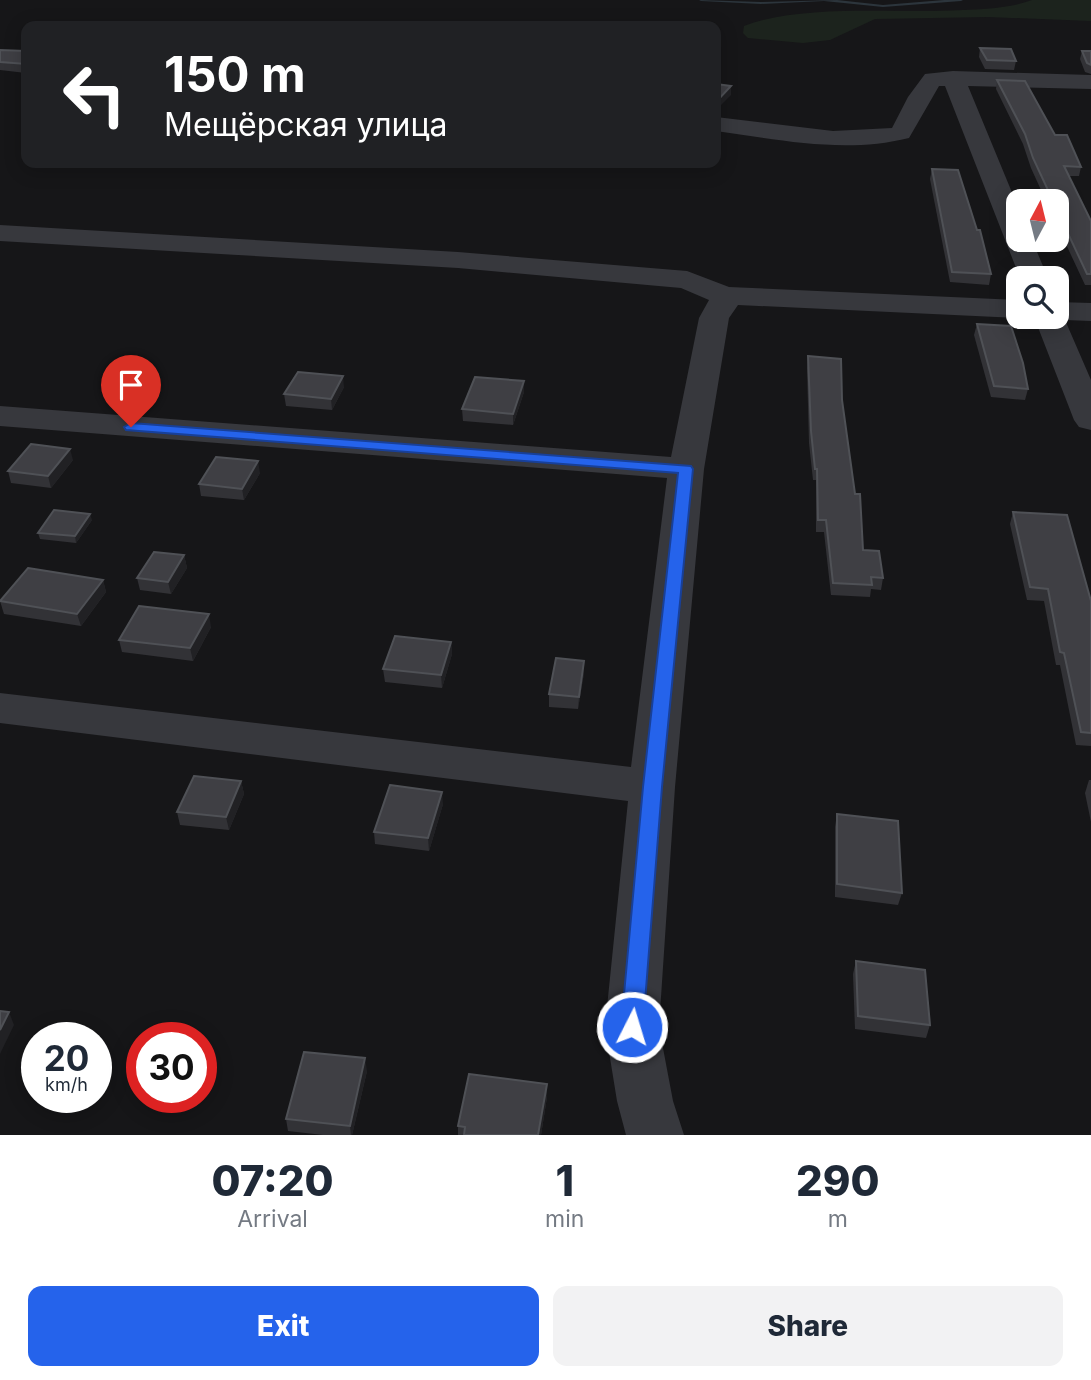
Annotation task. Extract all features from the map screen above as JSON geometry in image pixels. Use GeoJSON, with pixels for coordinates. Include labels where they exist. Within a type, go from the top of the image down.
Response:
{"type":"FeatureCollection","features":[{"type":"Feature","properties":{"kind":"street"},"geometry":{"type":"LineString","coordinates":[[953,78],[1029,266]]}},
{"type":"Feature","properties":{"kind":"street"},"geometry":{"type":"LineString","coordinates":[[721,125],[855,140],[878,139],[901,134],[919,97],[933,79],[1091,82]]}},
{"type":"Feature","properties":{"kind":"street"},"geometry":{"type":"LineString","coordinates":[[0,233],[458,260],[660,277],[687,280],[724,296],[1006,308]]}},
{"type":"Feature","properties":{"kind":"street"},"geometry":{"type":"LineString","coordinates":[[655,1135],[645,1101],[632,1027],[652,787],[686,469],[714,318],[723,305],[724,296]]}},
{"type":"Feature","properties":{"kind":"street"},"geometry":{"type":"LineString","coordinates":[[1069,311],[1091,312]]}},
{"type":"Feature","properties":{"kind":"street"},"geometry":{"type":"LineString","coordinates":[[1054,329],[1091,420]]}},
{"type":"Feature","properties":{"kind":"street"},"geometry":{"type":"LineString","coordinates":[[0,416],[686,469]]}},
{"type":"Feature","properties":{"kind":"street"},"geometry":{"type":"LineString","coordinates":[[0,708],[652,787]]}},
{"type":"Feature","properties":{"kind":"shaded area"},"geometry":{"type":"Polygon","coordinates":[[[1032,0],[1091,0],[1091,21],[988,17],[875,19],[830,40],[803,43],[748,38],[743,33],[744,26],[795,14],[980,9],[1032,0]]]}},
{"type":"Feature","properties":{"kind":"building"},"geometry":{"type":"Polygon","coordinates":[[[980,48],[1011,49],[1016,61],[987,60],[980,48]]]}},
{"type":"Feature","properties":{"kind":"building"},"geometry":{"type":"Polygon","coordinates":[[[0,50],[21,51],[21,64],[0,62],[0,50]]]}},
{"type":"Feature","properties":{"kind":"building"},"geometry":{"type":"Polygon","coordinates":[[[1082,51],[1091,51],[1091,65],[1087,63],[1082,51]]]}},
{"type":"Feature","properties":{"kind":"building"},"geometry":{"type":"Polygon","coordinates":[[[997,80],[1025,81],[1055,135],[1067,135],[1081,167],[1064,166],[1091,221],[1091,274],[1087,274],[1069,236],[1069,189],[1047,189],[1025,134],[997,80]]]}},
{"type":"Feature","properties":{"kind":"building"},"geometry":{"type":"Polygon","coordinates":[[[721,85],[731,86],[721,97],[721,85]]]}},
{"type":"Feature","properties":{"kind":"building"},"geometry":{"type":"Polygon","coordinates":[[[932,169],[958,170],[977,230],[980,230],[991,274],[952,272],[932,169]]]}},
{"type":"Feature","properties":{"kind":"building"},"geometry":{"type":"Polygon","coordinates":[[[977,324],[1006,326],[1006,329],[1012,329],[1028,389],[994,386],[977,324]]]}},
{"type":"Feature","properties":{"kind":"building"},"geometry":{"type":"Polygon","coordinates":[[[808,356],[841,359],[842,400],[855,494],[860,494],[863,550],[879,551],[883,578],[871,577],[872,585],[833,583],[826,520],[818,520],[817,469],[811,431],[808,356]]]}},
{"type":"Feature","properties":{"kind":"building"},"geometry":{"type":"Polygon","coordinates":[[[298,372],[343,376],[331,399],[284,394],[298,372]]]}},
{"type":"Feature","properties":{"kind":"building"},"geometry":{"type":"Polygon","coordinates":[[[475,377],[524,381],[513,414],[462,409],[475,377]]]}},
{"type":"Feature","properties":{"kind":"building"},"geometry":{"type":"Polygon","coordinates":[[[31,444],[70,449],[48,476],[8,471],[31,444]]]}},
{"type":"Feature","properties":{"kind":"building"},"geometry":{"type":"Polygon","coordinates":[[[216,457],[258,461],[242,489],[199,484],[216,457]]]}},
{"type":"Feature","properties":{"kind":"building"},"geometry":{"type":"Polygon","coordinates":[[[54,510],[90,514],[75,536],[38,533],[54,510]]]}},
{"type":"Feature","properties":{"kind":"building"},"geometry":{"type":"Polygon","coordinates":[[[1013,512],[1067,515],[1091,601],[1091,733],[1081,732],[1064,653],[1060,652],[1048,589],[1030,587],[1013,512]]]}},
{"type":"Feature","properties":{"kind":"building"},"geometry":{"type":"Polygon","coordinates":[[[154,552],[184,555],[168,582],[137,578],[154,552]]]}},
{"type":"Feature","properties":{"kind":"building"},"geometry":{"type":"Polygon","coordinates":[[[28,568],[103,580],[77,614],[0,601],[28,568]]]}},
{"type":"Feature","properties":{"kind":"building"},"geometry":{"type":"Polygon","coordinates":[[[139,606],[209,614],[190,648],[119,640],[139,606]]]}},
{"type":"Feature","properties":{"kind":"building"},"geometry":{"type":"Polygon","coordinates":[[[395,636],[451,642],[441,675],[383,669],[395,636]]]}},
{"type":"Feature","properties":{"kind":"building"},"geometry":{"type":"Polygon","coordinates":[[[556,658],[584,661],[579,697],[549,694],[556,658]]]}},
{"type":"Feature","properties":{"kind":"building"},"geometry":{"type":"Polygon","coordinates":[[[194,776],[241,781],[226,817],[177,812],[194,776]]]}},
{"type":"Feature","properties":{"kind":"building"},"geometry":{"type":"Polygon","coordinates":[[[390,785],[442,792],[428,838],[374,832],[390,785]]]}},
{"type":"Feature","properties":{"kind":"building"},"geometry":{"type":"Polygon","coordinates":[[[837,814],[898,821],[902,893],[837,884],[837,814]]]}},
{"type":"Feature","properties":{"kind":"building"},"geometry":{"type":"Polygon","coordinates":[[[856,961],[925,970],[930,1025],[858,1016],[856,961]]]}},
{"type":"Feature","properties":{"kind":"building"},"geometry":{"type":"Polygon","coordinates":[[[0,1011],[9,1012],[0,1030],[0,1011]]]}},
{"type":"Feature","properties":{"kind":"building"},"geometry":{"type":"Polygon","coordinates":[[[304,1052],[365,1058],[350,1126],[286,1119],[304,1052]]]}},
{"type":"Feature","properties":{"kind":"building"},"geometry":{"type":"Polygon","coordinates":[[[469,1074],[547,1084],[538,1135],[464,1135],[465,1127],[458,1126],[469,1074]]]}},
{"type":"Feature","properties":{"kind":"waterway"},"geometry":{"type":"LineString","coordinates":[[701,0],[761,3],[824,0],[883,6],[961,0]]}},
{"type":"Feature","properties":{"kind":"route"},"geometry":{"type":"LineString","coordinates":[[131,427],[686,469],[652,787],[632,1027]]}}]}
